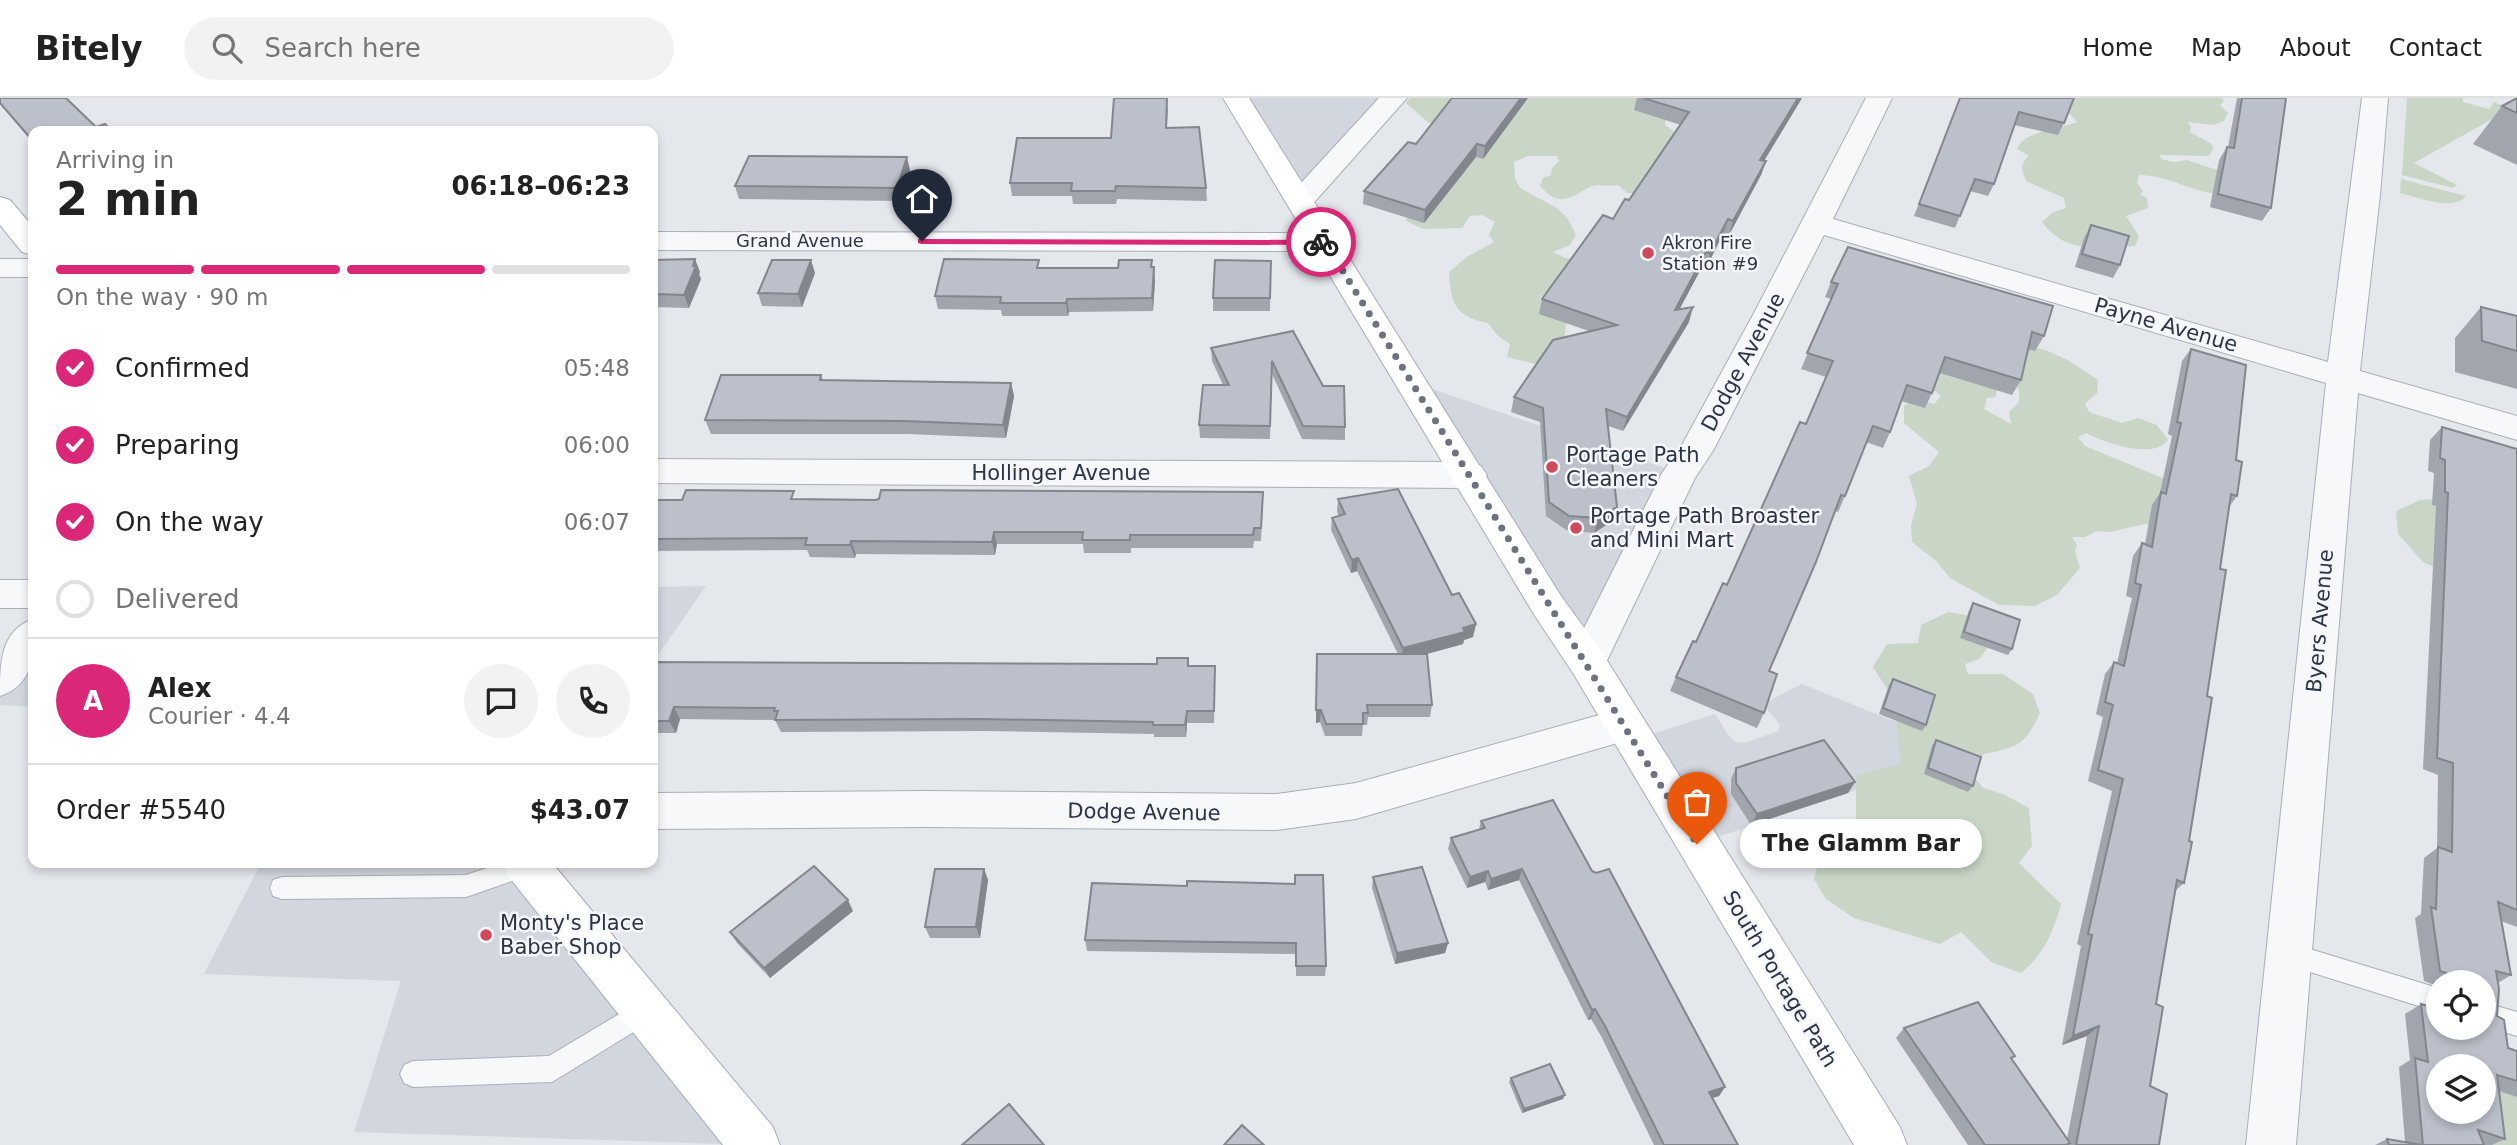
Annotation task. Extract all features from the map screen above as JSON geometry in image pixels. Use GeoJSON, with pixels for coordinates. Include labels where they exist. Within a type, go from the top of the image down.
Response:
{"type":"FeatureCollection","features":[{"type":"Feature","properties":{"kind":"main road","name":"South Portage Path"},"geometry":{"type":"LineString","coordinates":[[1236,98],[1548,606],[1587,662],[1882,1145]]}},
{"type":"Feature","properties":{"kind":"main road"},"geometry":{"type":"LineString","coordinates":[[0,206],[28,243]]}},
{"type":"Feature","properties":{"kind":"main road"},"geometry":{"type":"LineString","coordinates":[[529,868],[755,1145]]}},
{"type":"Feature","properties":{"kind":"street"},"geometry":{"type":"LineString","coordinates":[[1300,201],[1394,98]]}},
{"type":"Feature","properties":{"kind":"street","name":"Dodge Avenue"},"geometry":{"type":"LineString","coordinates":[[1587,662],[1679,472],[1697,449],[1879,98]]}},
{"type":"Feature","properties":{"kind":"street","name":"Byers Avenue"},"geometry":{"type":"LineString","coordinates":[[2271,1145],[2343,376],[2366,195],[2375,98]]}},
{"type":"Feature","properties":{"kind":"street","name":"Payne Avenue"},"geometry":{"type":"LineString","coordinates":[[1815,223],[2517,428]]}},
{"type":"Feature","properties":{"kind":"street","name":"Grand Avenue"},"geometry":{"type":"LineString","coordinates":[[658,241],[1325,242]]}},
{"type":"Feature","properties":{"kind":"street"},"geometry":{"type":"LineString","coordinates":[[0,268],[28,250]]}},
{"type":"Feature","properties":{"kind":"street","name":"Hollinger Avenue"},"geometry":{"type":"LineString","coordinates":[[658,471],[1469,475]]}},
{"type":"Feature","properties":{"kind":"street"},"geometry":{"type":"LineString","coordinates":[[0,594],[28,594]]}},
{"type":"Feature","properties":{"kind":"street"},"geometry":{"type":"LineString","coordinates":[[0,680],[28,641]]}},
{"type":"Feature","properties":{"kind":"street","name":"Dodge Avenue"},"geometry":{"type":"LineString","coordinates":[[658,811],[1277,811],[1356,801],[1624,724]]}},
{"type":"Feature","properties":{"kind":"lane"},"geometry":{"type":"LineString","coordinates":[[282,888],[466,887],[516,868]]}},
{"type":"Feature","properties":{"kind":"lane"},"geometry":{"type":"LineString","coordinates":[[2290,955],[2426,996]]}},
{"type":"Feature","properties":{"kind":"lane"},"geometry":{"type":"LineString","coordinates":[[413,1074],[552,1069],[646,1010]]}},
{"type":"Feature","properties":{"kind":"lane"},"geometry":{"type":"LineString","coordinates":[[2496,1018],[2517,1024]]}},
{"type":"Feature","properties":{"kind":"shaded area"},"geometry":{"type":"Polygon","coordinates":[[[1236,98],[1394,98],[1300,201],[1236,98]]]}},
{"type":"Feature","properties":{"kind":"shaded area"},"geometry":{"type":"Polygon","coordinates":[[[1411,382],[1680,473],[1587,662],[1411,382]]]}},
{"type":"Feature","properties":{"kind":"shaded area"},"geometry":{"type":"Polygon","coordinates":[[[706,586],[658,655],[658,587],[706,586]]]}},
{"type":"Feature","properties":{"kind":"shaded area"},"geometry":{"type":"Polygon","coordinates":[[[28,641],[28,707],[0,705],[0,680],[28,641]]]}},
{"type":"Feature","properties":{"kind":"shaded area"},"geometry":{"type":"Polygon","coordinates":[[[1802,684],[1916,730],[1907,773],[1697,844],[1634,740],[1715,714],[1729,736],[1736,742],[1744,743],[1779,731],[1780,725],[1763,704],[1802,684]]]}},
{"type":"Feature","properties":{"kind":"shaded area"},"geometry":{"type":"Polygon","coordinates":[[[258,868],[529,868],[755,1145],[354,1132],[401,981],[204,974],[258,868]]]}},
{"type":"Feature","properties":{"kind":"green space"},"geometry":{"type":"Polygon","coordinates":[[[1410,98],[1656,98],[1666,117],[1665,125],[1678,134],[1652,194],[1627,193],[1618,185],[1596,185],[1565,199],[1559,199],[1540,186],[1543,178],[1551,175],[1552,168],[1559,161],[1557,156],[1528,156],[1514,162],[1515,178],[1520,188],[1557,208],[1568,219],[1576,235],[1570,245],[1553,252],[1565,258],[1583,260],[1567,295],[1546,292],[1539,299],[1566,319],[1565,336],[1574,345],[1546,374],[1535,364],[1507,357],[1510,344],[1498,336],[1488,323],[1468,317],[1462,312],[1451,293],[1449,272],[1468,256],[1494,242],[1489,235],[1495,222],[1482,215],[1470,216],[1462,228],[1423,229],[1406,221],[1414,144],[1437,124],[1429,123],[1406,103],[1410,98]]]}},
{"type":"Feature","properties":{"kind":"green space"},"geometry":{"type":"Polygon","coordinates":[[[2062,98],[2222,98],[2224,101],[2220,105],[2228,113],[2224,121],[2213,125],[2187,122],[2191,126],[2190,132],[2212,144],[2213,149],[2209,156],[2160,155],[2161,159],[2174,162],[2187,160],[2226,173],[2217,194],[2139,175],[2137,183],[2143,191],[2140,194],[2147,198],[2148,208],[2126,216],[2139,236],[2135,246],[2084,247],[2062,240],[2042,222],[2053,212],[2066,208],[2064,198],[2026,181],[2022,168],[2029,156],[2017,149],[2020,143],[2034,134],[2077,122],[2067,111],[2062,98]]]}},
{"type":"Feature","properties":{"kind":"green space"},"geometry":{"type":"Polygon","coordinates":[[[2407,98],[2463,98],[2463,102],[2489,109],[2494,102],[2510,109],[2414,163],[2457,185],[2453,188],[2402,175],[2407,98]]]}},
{"type":"Feature","properties":{"kind":"green space"},"geometry":{"type":"Polygon","coordinates":[[[2401,179],[2466,196],[2453,203],[2425,200],[2400,193],[2401,179]]]}},
{"type":"Feature","properties":{"kind":"green space"},"geometry":{"type":"Polygon","coordinates":[[[1858,333],[1997,388],[1996,397],[1987,398],[1984,409],[2011,424],[2009,412],[2019,402],[2019,390],[2009,377],[2028,346],[2056,355],[2082,369],[2098,380],[2097,393],[2085,404],[2089,412],[2122,423],[2138,418],[2157,425],[2168,440],[2152,449],[2141,449],[2117,445],[2086,433],[2078,437],[2085,446],[2172,482],[2159,526],[2145,524],[2110,532],[2097,531],[2085,537],[2072,537],[2077,545],[2075,551],[2080,568],[2057,595],[2035,606],[1999,605],[1950,578],[1936,561],[1912,542],[1911,525],[1917,504],[1909,476],[1929,466],[1939,452],[1904,423],[1904,406],[1916,399],[1934,404],[1941,396],[1858,333]]]}},
{"type":"Feature","properties":{"kind":"green space"},"geometry":{"type":"Polygon","coordinates":[[[2438,499],[2445,572],[2423,562],[2398,534],[2396,511],[2420,500],[2438,499]]]}},
{"type":"Feature","properties":{"kind":"green space"},"geometry":{"type":"Polygon","coordinates":[[[1948,612],[1975,617],[1993,641],[1979,659],[1965,664],[1968,674],[2003,674],[2033,694],[2040,713],[2025,738],[2013,746],[1984,754],[1970,772],[1983,788],[2003,794],[2029,808],[2032,846],[2019,863],[2061,904],[2047,942],[2036,959],[2021,973],[1991,962],[1961,932],[1940,944],[1854,918],[1826,899],[1814,879],[1821,852],[1840,848],[1856,831],[1856,775],[1901,764],[1894,700],[1873,667],[1887,644],[1918,643],[1921,625],[1948,612]]]}},
{"type":"Feature","properties":{"kind":"green space"},"geometry":{"type":"Polygon","coordinates":[[[2467,1040],[2517,1052],[2517,1145],[2448,1145],[2470,1124],[2496,1124],[2496,1054],[2476,1054],[2467,1040]]]}},
{"type":"Feature","properties":{"kind":"building"},"geometry":{"type":"Polygon","coordinates":[[[0,98],[66,98],[95,126],[28,126],[28,135],[0,103],[0,98]]]}},
{"type":"Feature","properties":{"kind":"building"},"geometry":{"type":"Polygon","coordinates":[[[1114,98],[1167,98],[1166,128],[1199,127],[1206,188],[1116,186],[1115,191],[1071,191],[1072,183],[1010,183],[1017,138],[1111,138],[1114,98]]]}},
{"type":"Feature","properties":{"kind":"building"},"geometry":{"type":"Polygon","coordinates":[[[1452,98],[1521,98],[1485,146],[1477,144],[1425,210],[1364,191],[1408,142],[1416,144],[1452,98]]]}},
{"type":"Feature","properties":{"kind":"building"},"geometry":{"type":"Polygon","coordinates":[[[1643,98],[1798,98],[1760,160],[1766,161],[1733,221],[1728,219],[1710,253],[1706,252],[1675,310],[1693,307],[1627,417],[1606,409],[1617,507],[1598,518],[1569,516],[1549,502],[1543,408],[1514,397],[1553,340],[1617,325],[1542,299],[1603,215],[1613,219],[1625,199],[1629,200],[1689,112],[1643,98]]]}},
{"type":"Feature","properties":{"kind":"building"},"geometry":{"type":"Polygon","coordinates":[[[1960,98],[2074,98],[2064,123],[2019,112],[1994,184],[1975,179],[1960,216],[1919,204],[1960,98]]]}},
{"type":"Feature","properties":{"kind":"building"},"geometry":{"type":"Polygon","coordinates":[[[2242,98],[2286,98],[2271,208],[2218,194],[2227,147],[2234,148],[2242,98]]]}},
{"type":"Feature","properties":{"kind":"building"},"geometry":{"type":"Polygon","coordinates":[[[2517,98],[2517,113],[2502,106],[2517,98]]]}},
{"type":"Feature","properties":{"kind":"building"},"geometry":{"type":"Polygon","coordinates":[[[749,156],[907,157],[897,188],[735,186],[749,156]]]}},
{"type":"Feature","properties":{"kind":"building"},"geometry":{"type":"Polygon","coordinates":[[[2091,225],[2129,236],[2120,265],[2082,254],[2091,225]]]}},
{"type":"Feature","properties":{"kind":"building"},"geometry":{"type":"Polygon","coordinates":[[[1848,247],[2053,306],[2044,336],[2032,332],[2021,380],[1945,357],[1932,393],[1907,385],[1890,432],[1873,426],[1845,496],[1841,495],[1816,562],[1769,671],[1777,674],[1764,713],[1676,677],[1693,641],[1696,642],[1723,583],[1727,585],[1800,422],[1806,424],[1833,361],[1807,353],[1838,284],[1831,282],[1848,247]]]}},
{"type":"Feature","properties":{"kind":"building"},"geometry":{"type":"Polygon","coordinates":[[[695,259],[693,266],[696,266],[684,295],[658,294],[658,260],[695,259]]]}},
{"type":"Feature","properties":{"kind":"building"},"geometry":{"type":"Polygon","coordinates":[[[944,259],[1039,260],[1037,268],[1118,268],[1119,260],[1152,260],[1152,298],[1067,299],[1066,303],[1000,303],[1001,297],[935,296],[944,259]]]}},
{"type":"Feature","properties":{"kind":"building"},"geometry":{"type":"Polygon","coordinates":[[[772,260],[811,260],[798,294],[758,293],[772,260]]]}},
{"type":"Feature","properties":{"kind":"building"},"geometry":{"type":"Polygon","coordinates":[[[1215,260],[1271,261],[1270,298],[1213,298],[1215,260]]]}},
{"type":"Feature","properties":{"kind":"building"},"geometry":{"type":"Polygon","coordinates":[[[2481,307],[2517,316],[2517,351],[2482,341],[2481,307]]]}},
{"type":"Feature","properties":{"kind":"building"},"geometry":{"type":"Polygon","coordinates":[[[1293,331],[1323,386],[1344,386],[1345,427],[1303,426],[1272,361],[1270,426],[1199,425],[1203,385],[1229,385],[1211,348],[1293,331]]]}},
{"type":"Feature","properties":{"kind":"building"},"geometry":{"type":"Polygon","coordinates":[[[2191,349],[2246,365],[2236,460],[2242,462],[2237,496],[2231,494],[2220,569],[2226,570],[2207,696],[2212,698],[2189,841],[2192,842],[2184,883],[2177,880],[2156,1004],[2163,1007],[2150,1086],[2167,1094],[2159,1145],[2076,1145],[2099,1026],[2073,1036],[2092,935],[2088,934],[2123,779],[2098,770],[2113,705],[2105,702],[2114,662],[2124,666],[2141,585],[2135,583],[2142,543],[2152,547],[2161,492],[2166,494],[2181,423],[2177,422],[2191,349]]]}},
{"type":"Feature","properties":{"kind":"building"},"geometry":{"type":"Polygon","coordinates":[[[721,375],[821,375],[820,380],[1011,383],[1003,425],[904,421],[705,420],[721,375]]]}},
{"type":"Feature","properties":{"kind":"building"},"geometry":{"type":"Polygon","coordinates":[[[2442,427],[2517,449],[2517,910],[2498,902],[2511,975],[2496,970],[2440,970],[2431,907],[2436,909],[2438,847],[2452,852],[2453,763],[2437,758],[2448,493],[2445,492],[2445,460],[2440,458],[2442,427]]]}},
{"type":"Feature","properties":{"kind":"building"},"geometry":{"type":"Polygon","coordinates":[[[1398,489],[1452,595],[1459,593],[1476,624],[1463,628],[1465,632],[1403,648],[1358,558],[1352,560],[1332,518],[1345,514],[1338,499],[1398,489]]]}},
{"type":"Feature","properties":{"kind":"building"},"geometry":{"type":"Polygon","coordinates":[[[686,490],[794,491],[791,499],[875,500],[879,499],[881,490],[1263,492],[1261,528],[1254,528],[1253,535],[1130,535],[1130,540],[1082,540],[1083,532],[994,532],[992,542],[851,541],[850,545],[805,545],[807,538],[658,539],[658,500],[682,500],[686,490]]]}},
{"type":"Feature","properties":{"kind":"building"},"geometry":{"type":"Polygon","coordinates":[[[1973,603],[2020,620],[2012,649],[1964,632],[1973,603]]]}},
{"type":"Feature","properties":{"kind":"building"},"geometry":{"type":"Polygon","coordinates":[[[1317,654],[1427,654],[1432,705],[1367,705],[1368,713],[1363,713],[1363,724],[1326,724],[1321,710],[1316,710],[1317,654]]]}},
{"type":"Feature","properties":{"kind":"building"},"geometry":{"type":"Polygon","coordinates":[[[1157,658],[1188,658],[1188,666],[1215,666],[1214,711],[1187,711],[1185,725],[1153,725],[1153,722],[980,719],[775,720],[778,711],[774,711],[775,708],[674,707],[669,721],[658,721],[658,662],[1157,664],[1157,658]]]}},
{"type":"Feature","properties":{"kind":"building"},"geometry":{"type":"Polygon","coordinates":[[[1893,679],[1935,695],[1926,725],[1883,708],[1893,679]]]}},
{"type":"Feature","properties":{"kind":"building"},"geometry":{"type":"Polygon","coordinates":[[[1824,740],[1855,782],[1757,814],[1736,783],[1736,768],[1824,740]]]}},
{"type":"Feature","properties":{"kind":"building"},"geometry":{"type":"Polygon","coordinates":[[[1936,740],[1981,757],[1973,786],[1928,768],[1936,740]]]}},
{"type":"Feature","properties":{"kind":"building"},"geometry":{"type":"Polygon","coordinates":[[[1553,800],[1592,871],[1596,873],[1609,869],[1725,1087],[1709,1092],[1738,1145],[1664,1145],[1605,1026],[1595,1009],[1592,1010],[1522,869],[1491,879],[1488,871],[1470,877],[1451,838],[1485,828],[1481,821],[1553,800]]]}},
{"type":"Feature","properties":{"kind":"building"},"geometry":{"type":"Polygon","coordinates":[[[814,866],[848,900],[764,968],[730,932],[814,866]]]}},
{"type":"Feature","properties":{"kind":"building"},"geometry":{"type":"Polygon","coordinates":[[[1422,867],[1448,943],[1397,953],[1373,877],[1422,867]]]}},
{"type":"Feature","properties":{"kind":"building"},"geometry":{"type":"Polygon","coordinates":[[[935,869],[984,869],[976,927],[925,927],[935,869]]]}},
{"type":"Feature","properties":{"kind":"building"},"geometry":{"type":"Polygon","coordinates":[[[1295,875],[1323,875],[1326,966],[1296,966],[1296,943],[1085,940],[1092,883],[1187,886],[1187,881],[1295,884],[1295,875]]]}},
{"type":"Feature","properties":{"kind":"building"},"geometry":{"type":"Polygon","coordinates":[[[2496,971],[2499,989],[2497,1016],[2504,1020],[2508,1048],[2517,1051],[2517,1081],[2497,1075],[2505,1139],[2478,1130],[2484,1145],[2423,1145],[2415,1058],[2426,1061],[2426,1124],[2496,1124],[2496,1054],[2427,1054],[2421,1004],[2426,1005],[2426,1040],[2496,1040],[2496,971]]]}},
{"type":"Feature","properties":{"kind":"building"},"geometry":{"type":"Polygon","coordinates":[[[1978,1002],[2015,1056],[2011,1058],[2070,1143],[1985,1145],[1904,1028],[1978,1002]]]}},
{"type":"Feature","properties":{"kind":"building"},"geometry":{"type":"Polygon","coordinates":[[[1550,1064],[1565,1095],[1524,1109],[1511,1078],[1550,1064]]]}},
{"type":"Feature","properties":{"kind":"building"},"geometry":{"type":"Polygon","coordinates":[[[1009,1104],[1044,1145],[962,1145],[1009,1104]]]}},
{"type":"Feature","properties":{"kind":"building"},"geometry":{"type":"Polygon","coordinates":[[[1242,1125],[1264,1145],[1224,1145],[1242,1125]]]}},
{"type":"Feature","properties":{"kind":"building"},"geometry":{"type":"Polygon","coordinates":[[[2387,1139],[2422,1145],[2389,1145],[2387,1139]]]}},
{"type":"Feature","properties":{"kind":"way so far"},"geometry":{"type":"LineString","coordinates":[[1321,242],[1325,242],[1697,844]]}},
{"type":"Feature","properties":{"kind":"place","name":"Akron Fire Station #9"},"geometry":{"type":"Point","coordinates":[1648,253]}},
{"type":"Feature","properties":{"kind":"place","name":"Portage Path Cleaners"},"geometry":{"type":"Point","coordinates":[1552,467]}},
{"type":"Feature","properties":{"kind":"place","name":"Portage Path Broaster and Mini Mart"},"geometry":{"type":"Point","coordinates":[1576,528]}},
{"type":"Feature","properties":{"kind":"place","name":"The Glamm Bar"},"geometry":{"type":"Point","coordinates":[1697,844]}},
{"type":"Feature","properties":{"kind":"place","name":"Monty's Place Baber Shop"},"geometry":{"type":"Point","coordinates":[486,935]}},
{"type":"Feature","properties":{"kind":"route"},"geometry":{"type":"LineString","coordinates":[[922,241],[1321,242]]}}]}
